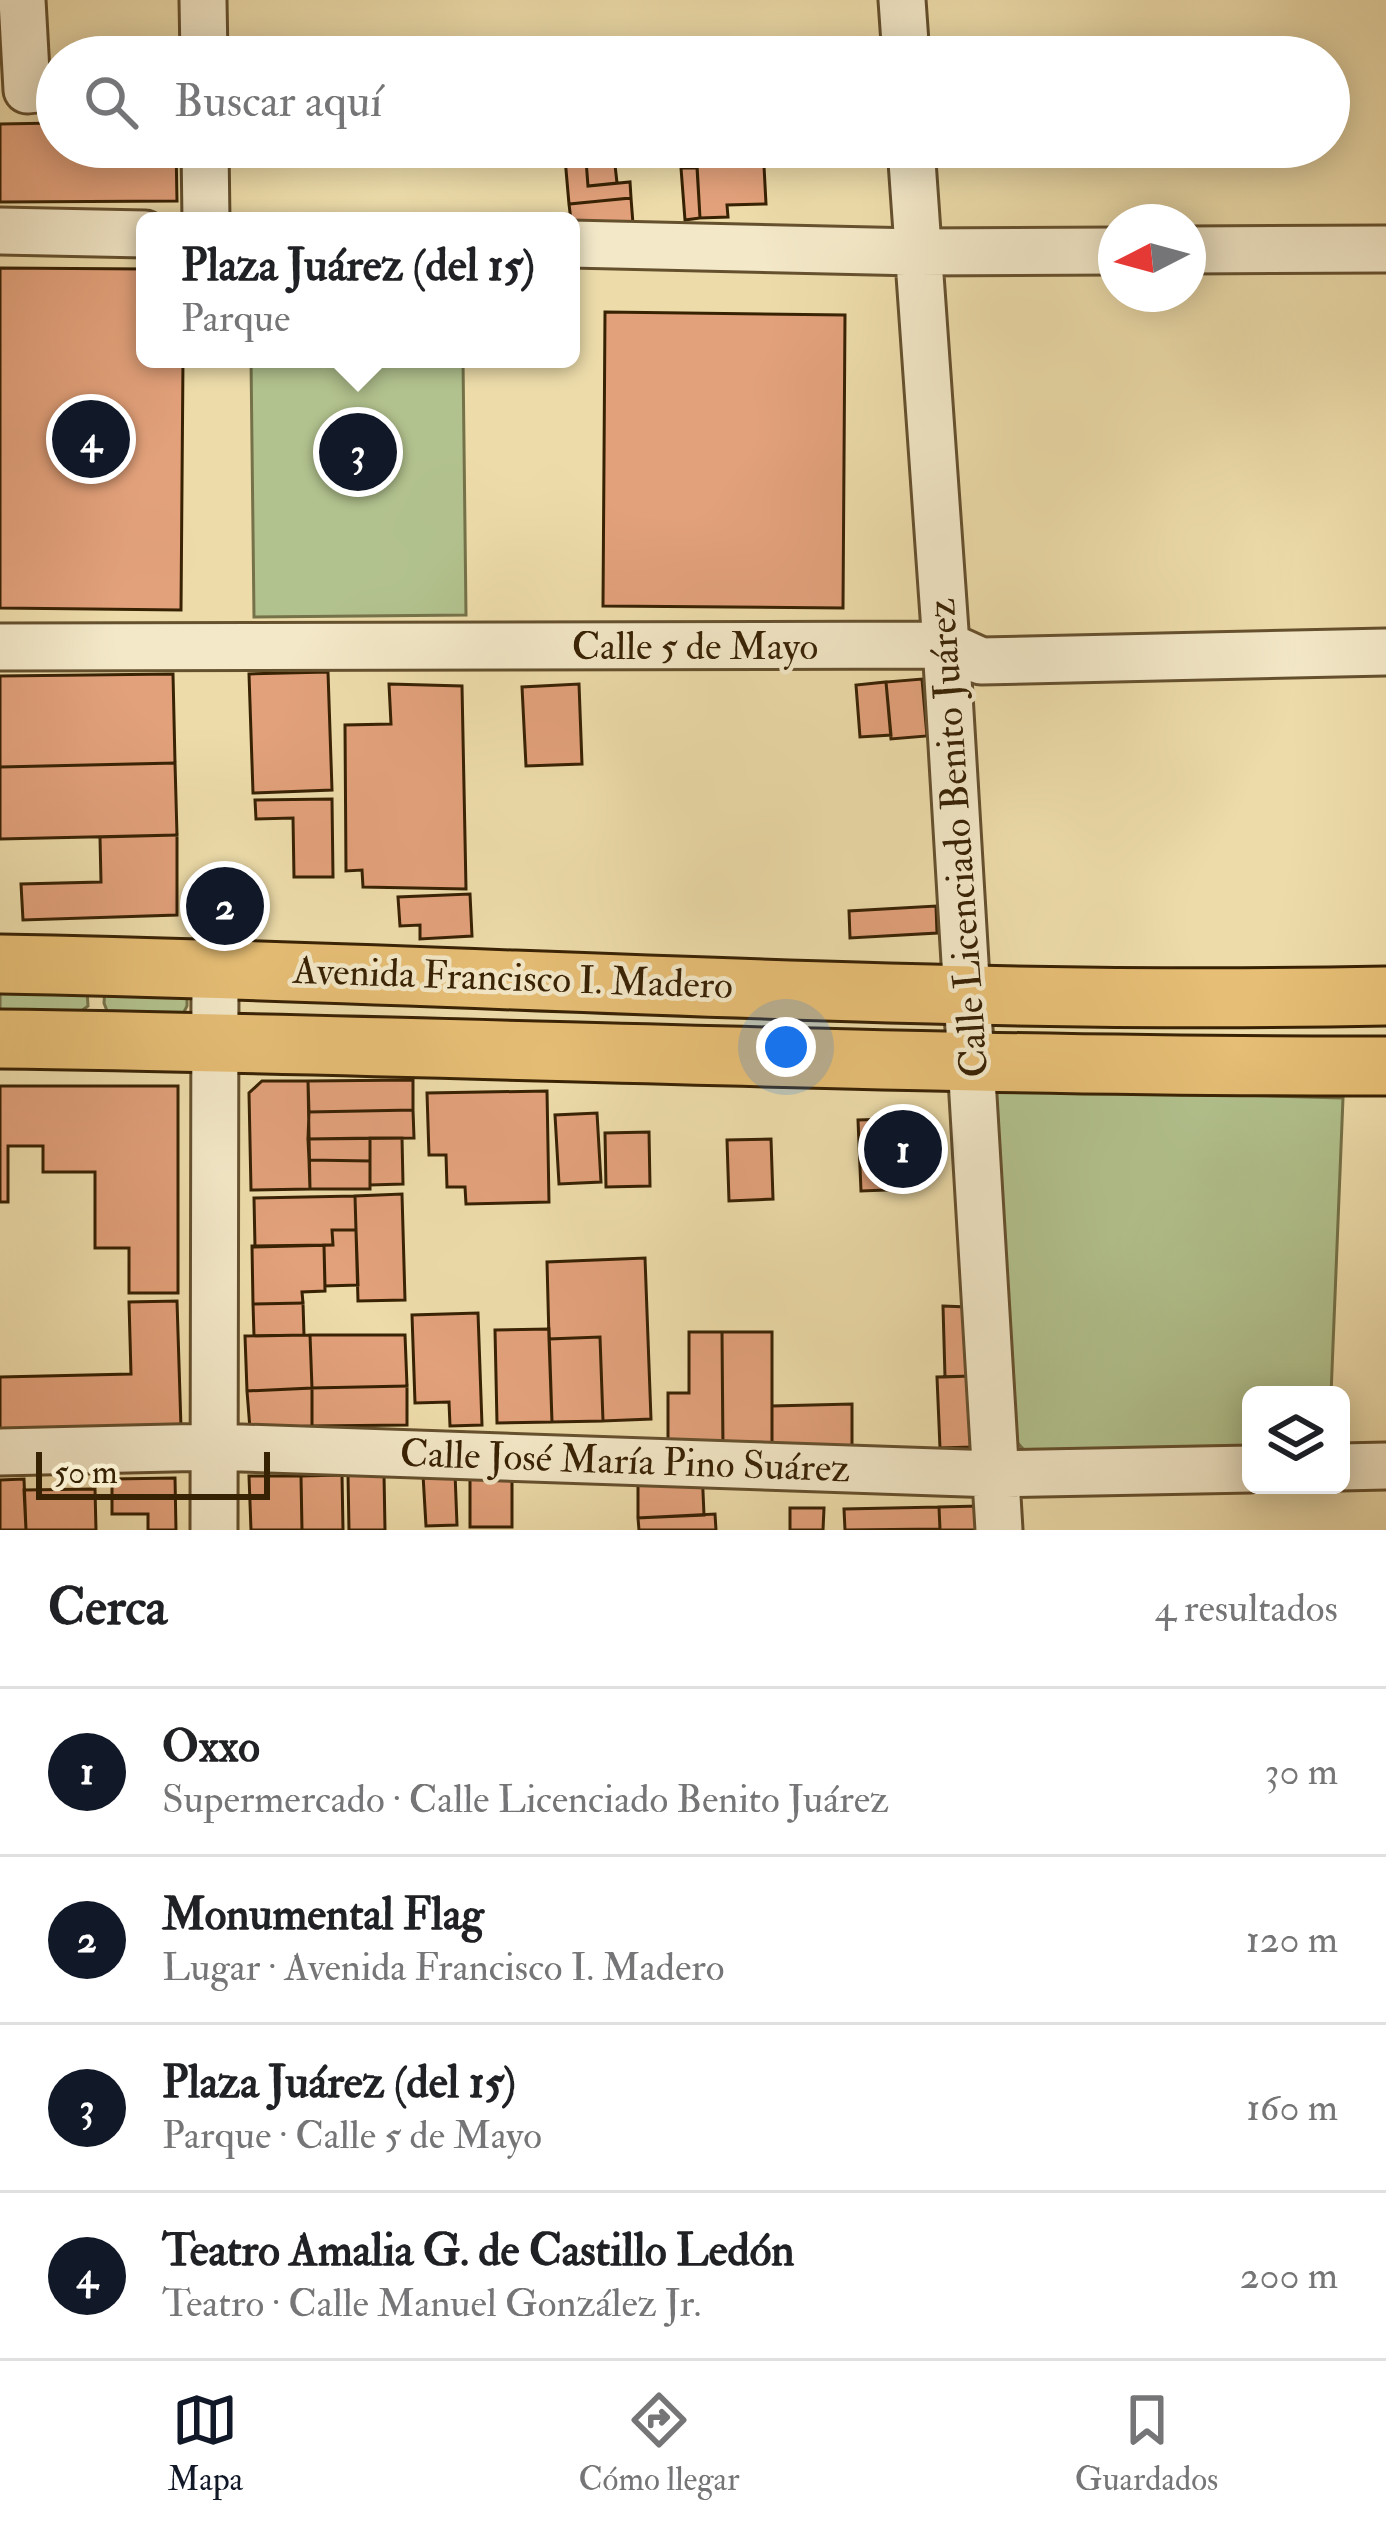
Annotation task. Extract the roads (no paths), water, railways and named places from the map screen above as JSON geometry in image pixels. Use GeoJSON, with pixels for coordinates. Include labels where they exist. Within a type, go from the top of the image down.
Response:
{"type":"FeatureCollection","features":[{"type":"Feature","properties":{"kind":"main road","name":"Avenida Francisco I. Madero"},"geometry":{"type":"LineString","coordinates":[[0,964],[968,995],[1386,995]]}},
{"type":"Feature","properties":{"kind":"main road","name":"Avenida Francisco I. Madero"},"geometry":{"type":"LineString","coordinates":[[0,1039],[973,1063],[1386,1066]]}},
{"type":"Feature","properties":{"kind":"street"},"geometry":{"type":"LineString","coordinates":[[22,0],[27,90],[36,89]]}},
{"type":"Feature","properties":{"kind":"street"},"geometry":{"type":"LineString","coordinates":[[203,0],[204,36]]}},
{"type":"Feature","properties":{"kind":"street"},"geometry":{"type":"LineString","coordinates":[[902,0],[904,36]]}},
{"type":"Feature","properties":{"kind":"street"},"geometry":{"type":"LineString","coordinates":[[205,168],[206,212]]}},
{"type":"Feature","properties":{"kind":"street","name":"Calle Licenciado Benito Juárez"},"geometry":{"type":"LineString","coordinates":[[911,168],[973,1063],[999,1530]]}},
{"type":"Feature","properties":{"kind":"street"},"geometry":{"type":"LineString","coordinates":[[0,231],[136,234]]}},
{"type":"Feature","properties":{"kind":"street"},"geometry":{"type":"LineString","coordinates":[[580,244],[1098,251]]}},
{"type":"Feature","properties":{"kind":"street"},"geometry":{"type":"LineString","coordinates":[[1206,250],[1386,249]]}},
{"type":"Feature","properties":{"kind":"street","name":"Calle 5 de Mayo"},"geometry":{"type":"LineString","coordinates":[[0,647],[946,645],[981,661],[1386,652]]}},
{"type":"Feature","properties":{"kind":"street"},"geometry":{"type":"LineString","coordinates":[[214,1530],[215,968]]}},
{"type":"Feature","properties":{"kind":"street","name":"Calle José María Pino Suárez"},"geometry":{"type":"LineString","coordinates":[[0,1452],[214,1447],[995,1474],[1242,1468]]}},
{"type":"Feature","properties":{"kind":"street"},"geometry":{"type":"LineString","coordinates":[[1350,1467],[1386,1466]]}},
{"type":"Feature","properties":{"kind":"place","name":"Teatro Amalia G. de Castillo Ledón"},"geometry":{"type":"Point","coordinates":[91,439]}},
{"type":"Feature","properties":{"kind":"place","name":"Plaza Juárez (del 15)"},"geometry":{"type":"Point","coordinates":[358,452]}},
{"type":"Feature","properties":{"kind":"place","name":"Monumental Flag"},"geometry":{"type":"Point","coordinates":[225,906]}},
{"type":"Feature","properties":{"kind":"place","name":"Oxxo"},"geometry":{"type":"Point","coordinates":[903,1149]}}]}
